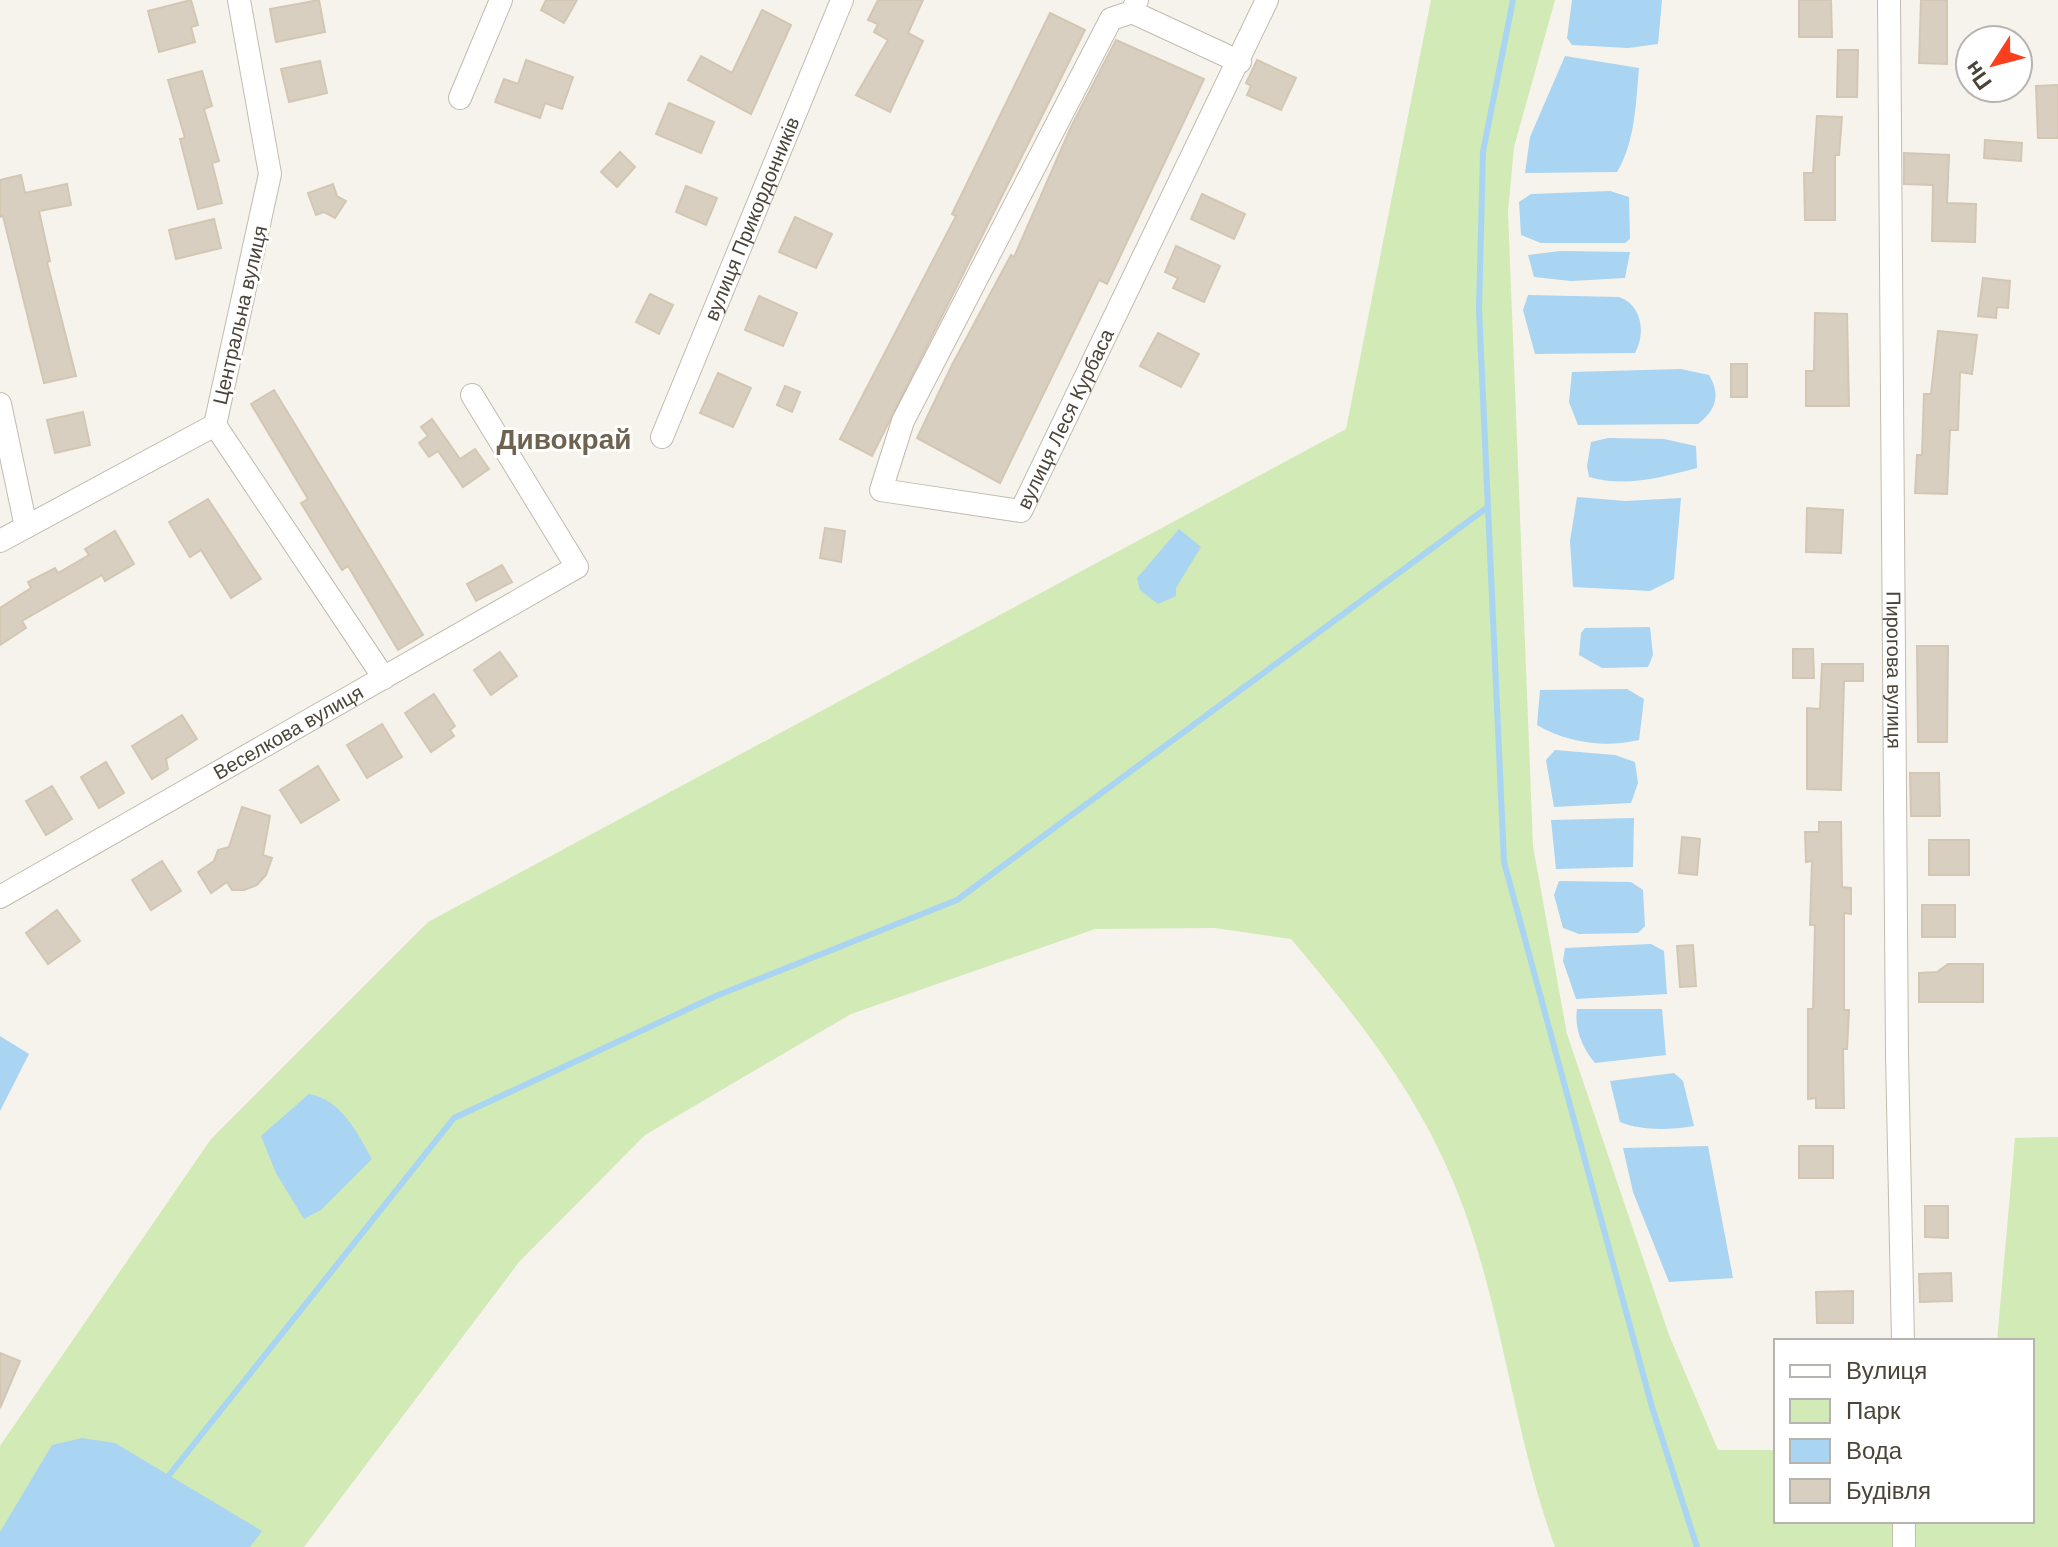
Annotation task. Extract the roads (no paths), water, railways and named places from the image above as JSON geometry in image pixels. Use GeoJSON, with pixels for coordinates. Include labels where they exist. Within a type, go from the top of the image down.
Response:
{"type":"FeatureCollection","features":[{"type":"Feature","properties":{"kind":"street","name":"Центральна вулиця"},"geometry":{"type":"LineString","coordinates":[[239,0],[270,174],[215,425],[384,678]]}},
{"type":"Feature","properties":{"kind":"street"},"geometry":{"type":"LineString","coordinates":[[460,98],[501,0]]}},
{"type":"Feature","properties":{"kind":"street","name":"вулиця Прикордонників"},"geometry":{"type":"LineString","coordinates":[[662,437],[842,0]]}},
{"type":"Feature","properties":{"kind":"street","name":"вулиця Леся Курбаса"},"geometry":{"type":"LineString","coordinates":[[1134,6],[1111,19],[903,421],[881,490],[1021,511],[1240,62],[1267,0]]}},
{"type":"Feature","properties":{"kind":"street","name":"Пирогова вулиця"},"geometry":{"type":"LineString","coordinates":[[1889,0],[1897,1054],[1903,1339]]}},
{"type":"Feature","properties":{"kind":"street"},"geometry":{"type":"LineString","coordinates":[[1134,6],[1240,62]]}},
{"type":"Feature","properties":{"kind":"street","name":"Веселкова вулиця"},"geometry":{"type":"LineString","coordinates":[[0,897],[577,567],[472,395]]}},
{"type":"Feature","properties":{"kind":"street"},"geometry":{"type":"LineString","coordinates":[[0,404],[26,527]]}},
{"type":"Feature","properties":{"kind":"street"},"geometry":{"type":"LineString","coordinates":[[0,541],[215,425]]}},
{"type":"Feature","properties":{"kind":"street"},"geometry":{"type":"LineString","coordinates":[[1904,1523],[1904,1547]]}},
{"type":"Feature","properties":{"kind":"water"},"geometry":{"type":"Polygon","coordinates":[[[1572,0],[1662,0],[1658,44],[1628,48],[1572,45],[1567,38],[1572,0]]]}},
{"type":"Feature","properties":{"kind":"water"},"geometry":{"type":"Polygon","coordinates":[[[1565,56],[1639,68],[1631,135],[1617,172],[1525,173],[1530,137],[1565,56]]]}},
{"type":"Feature","properties":{"kind":"water"},"geometry":{"type":"Polygon","coordinates":[[[1610,191],[1629,197],[1630,239],[1625,243],[1541,243],[1521,235],[1519,202],[1531,194],[1610,191]]]}},
{"type":"Feature","properties":{"kind":"water"},"geometry":{"type":"Polygon","coordinates":[[[1560,251],[1630,252],[1625,278],[1571,281],[1534,277],[1528,255],[1560,251]]]}},
{"type":"Feature","properties":{"kind":"water"},"geometry":{"type":"Polygon","coordinates":[[[1528,295],[1619,297],[1627,301],[1640,320],[1640,337],[1635,353],[1535,354],[1523,310],[1528,295]]]}},
{"type":"Feature","properties":{"kind":"water"},"geometry":{"type":"Polygon","coordinates":[[[1681,369],[1709,375],[1713,382],[1716,396],[1713,408],[1698,424],[1578,425],[1569,402],[1572,372],[1681,369]]]}},
{"type":"Feature","properties":{"kind":"water"},"geometry":{"type":"Polygon","coordinates":[[[1608,438],[1664,439],[1696,446],[1697,468],[1630,481],[1589,477],[1587,466],[1591,442],[1608,438]]]}},
{"type":"Feature","properties":{"kind":"water"},"geometry":{"type":"Polygon","coordinates":[[[1577,497],[1625,501],[1681,498],[1674,579],[1650,591],[1573,587],[1570,541],[1577,497]]]}},
{"type":"Feature","properties":{"kind":"water"},"geometry":{"type":"Polygon","coordinates":[[[1179,529],[1201,547],[1176,588],[1176,596],[1158,604],[1140,590],[1137,578],[1179,529]]]}},
{"type":"Feature","properties":{"kind":"water"},"geometry":{"type":"Polygon","coordinates":[[[1650,627],[1653,655],[1648,667],[1602,668],[1579,655],[1581,633],[1585,628],[1650,627]]]}},
{"type":"Feature","properties":{"kind":"water"},"geometry":{"type":"Polygon","coordinates":[[[1627,689],[1644,699],[1639,740],[1600,744],[1574,740],[1537,725],[1540,690],[1627,689]]]}},
{"type":"Feature","properties":{"kind":"water"},"geometry":{"type":"Polygon","coordinates":[[[1555,750],[1615,755],[1635,762],[1638,783],[1631,803],[1554,807],[1546,760],[1555,750]]]}},
{"type":"Feature","properties":{"kind":"water"},"geometry":{"type":"Polygon","coordinates":[[[1634,818],[1633,867],[1556,869],[1551,820],[1634,818]]]}},
{"type":"Feature","properties":{"kind":"water"},"geometry":{"type":"Polygon","coordinates":[[[1559,881],[1631,882],[1643,890],[1645,926],[1638,933],[1579,934],[1563,928],[1554,895],[1559,881]]]}},
{"type":"Feature","properties":{"kind":"water"},"geometry":{"type":"Polygon","coordinates":[[[1651,944],[1664,951],[1667,994],[1576,999],[1563,961],[1565,948],[1651,944]]]}},
{"type":"Feature","properties":{"kind":"water"},"geometry":{"type":"Polygon","coordinates":[[[1577,1009],[1662,1009],[1666,1055],[1595,1063],[1580,1038],[1577,1009]]]}},
{"type":"Feature","properties":{"kind":"water"},"geometry":{"type":"Polygon","coordinates":[[[0,1036],[29,1054],[0,1111],[0,1036]]]}},
{"type":"Feature","properties":{"kind":"water"},"geometry":{"type":"Polygon","coordinates":[[[1674,1073],[1683,1081],[1694,1126],[1656,1129],[1620,1122],[1610,1081],[1674,1073]]]}},
{"type":"Feature","properties":{"kind":"water"},"geometry":{"type":"Polygon","coordinates":[[[309,1094],[320,1097],[339,1110],[372,1159],[321,1210],[304,1219],[276,1173],[261,1136],[309,1094]]]}},
{"type":"Feature","properties":{"kind":"water"},"geometry":{"type":"Polygon","coordinates":[[[1708,1146],[1733,1278],[1669,1282],[1633,1192],[1623,1148],[1708,1146]]]}},
{"type":"Feature","properties":{"kind":"water"},"geometry":{"type":"Polygon","coordinates":[[[82,1438],[115,1443],[262,1531],[250,1547],[0,1547],[0,1532],[52,1445],[82,1438]]]}},
{"type":"Feature","properties":{"kind":"waterway"},"geometry":{"type":"LineString","coordinates":[[1513,0],[1483,152],[1479,309],[1504,862],[1652,1407],[1697,1547]]}},
{"type":"Feature","properties":{"kind":"waterway"},"geometry":{"type":"LineString","coordinates":[[166,1479],[454,1118],[716,996],[957,900],[1485,509]]}},
{"type":"Feature","properties":{"kind":"district","name":"Дивокрай"},"geometry":{"type":"Point","coordinates":[564,439]}}]}
